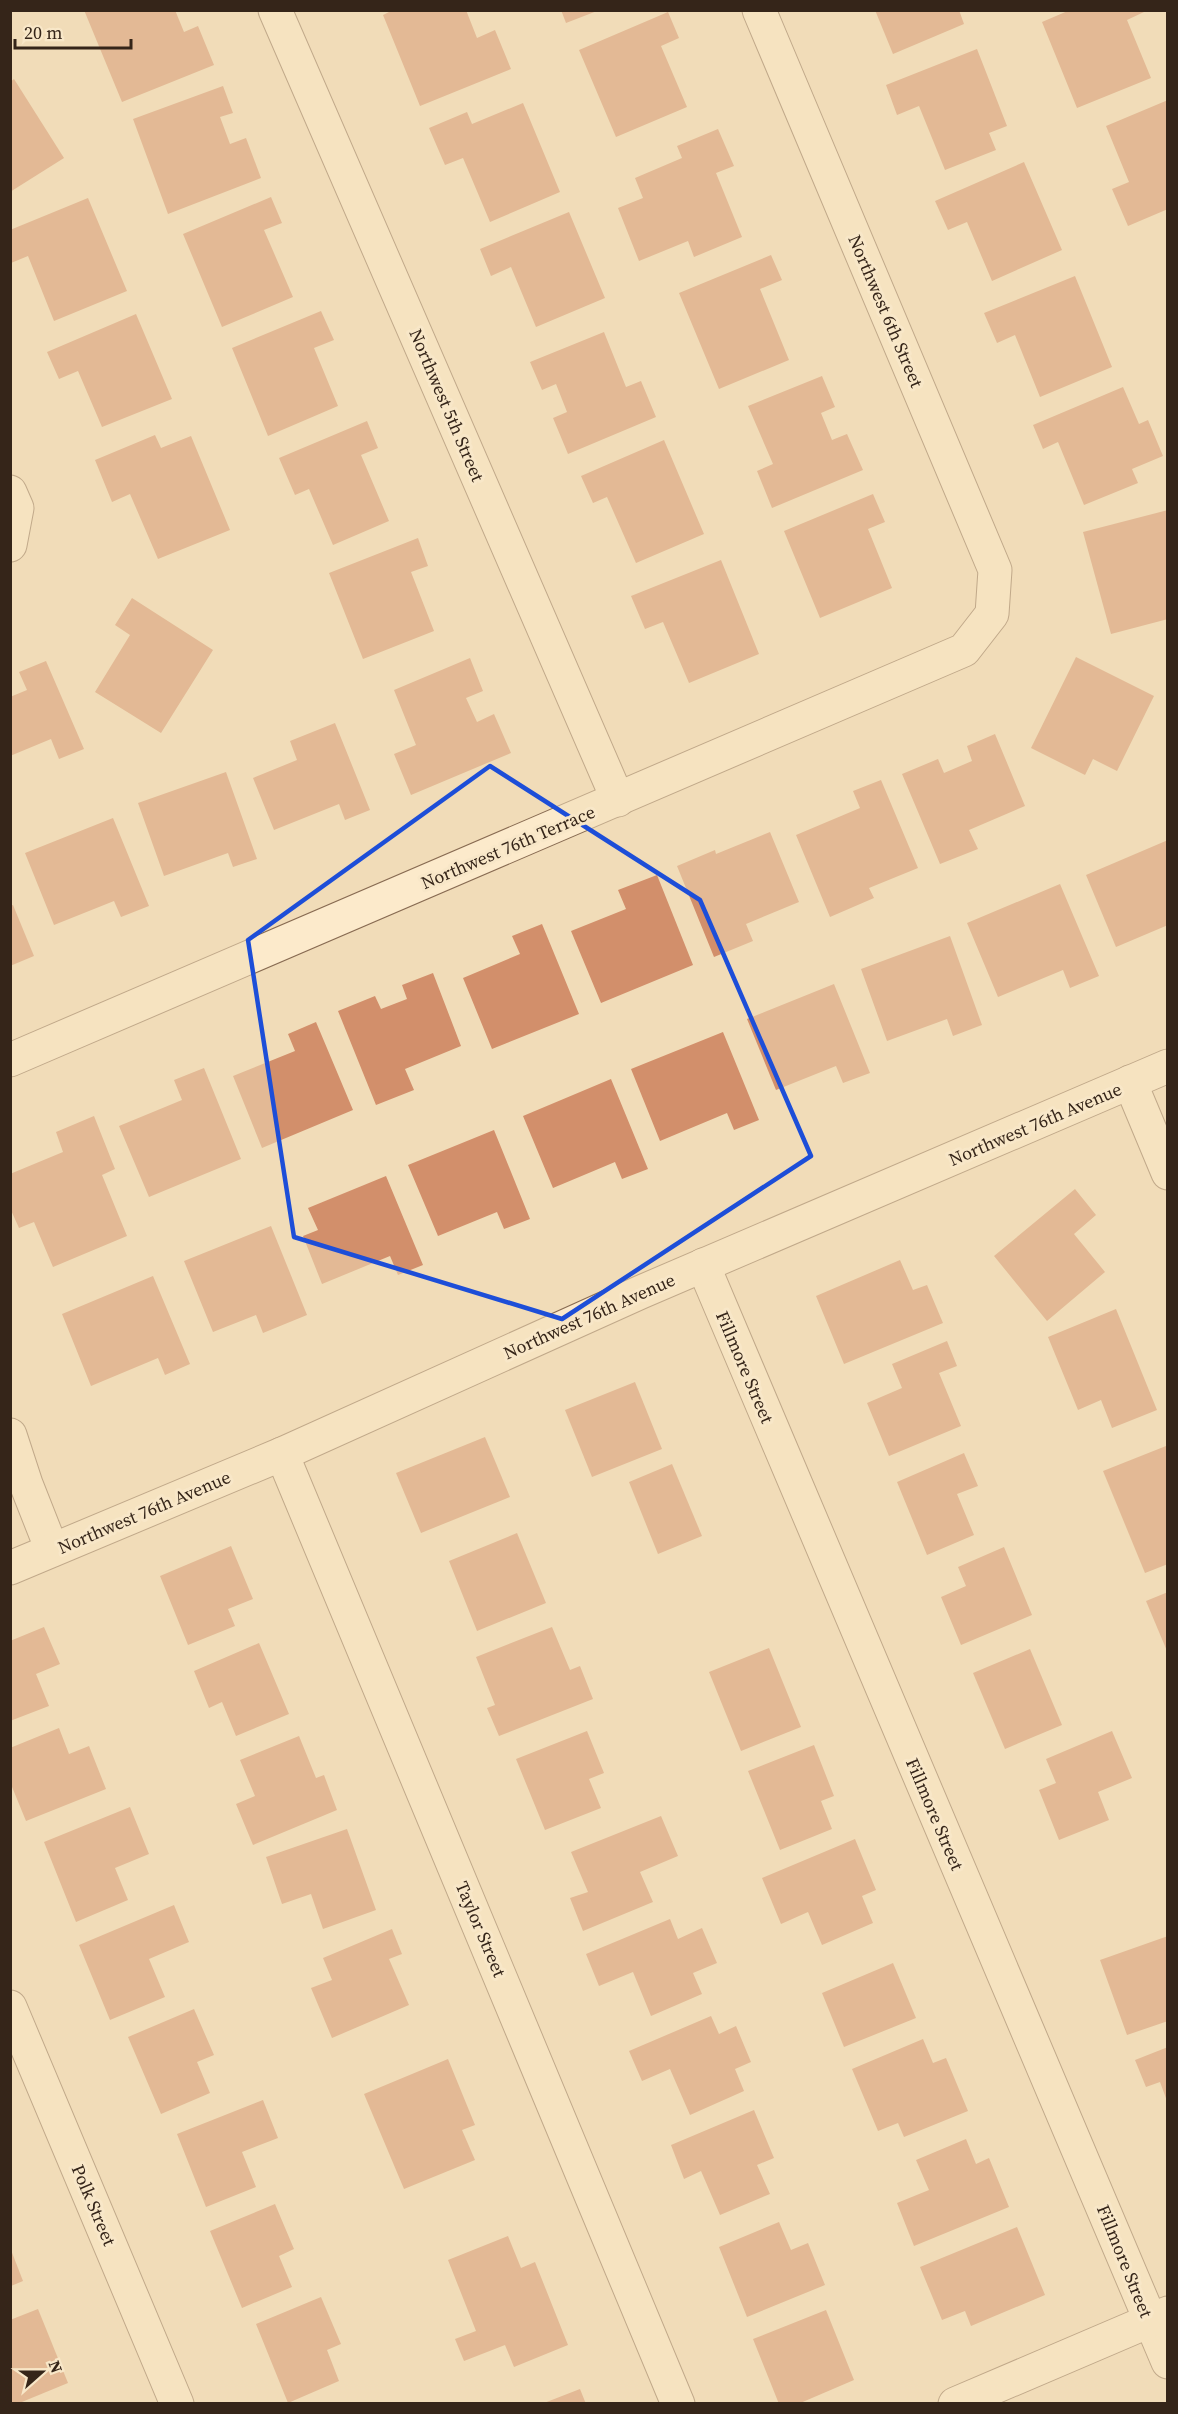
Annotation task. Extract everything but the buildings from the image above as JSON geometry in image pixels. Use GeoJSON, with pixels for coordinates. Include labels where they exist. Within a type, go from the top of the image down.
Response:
{"type":"FeatureCollection","features":[{"type":"Feature","properties":{"kind":"street","name":"Northwest 5th Street"},"geometry":{"type":"LineString","coordinates":[[276,10],[618,800]]}},
{"type":"Feature","properties":{"kind":"street","name":"Northwest 6th Street"},"geometry":{"type":"LineString","coordinates":[[759,10],[995,570],[992,614]]}},
{"type":"Feature","properties":{"kind":"street"},"geometry":{"type":"LineString","coordinates":[[10,492],[17,508],[10,546]]}},
{"type":"Feature","properties":{"kind":"street","name":"Northwest 76th Terrace"},"geometry":{"type":"LineString","coordinates":[[10,1060],[964,650],[992,614]]}},
{"type":"Feature","properties":{"kind":"street","name":"Northwest 76th Avenue"},"geometry":{"type":"LineString","coordinates":[[10,1568],[282,1454],[703,1265],[1167,1066]]}},
{"type":"Feature","properties":{"kind":"street"},"geometry":{"type":"LineString","coordinates":[[1130,1082],[1167,1173]]}},
{"type":"Feature","properties":{"kind":"street","name":"Fillmore Street"},"geometry":{"type":"LineString","coordinates":[[703,1265],[1128,2266],[1158,2317],[1167,2362]]}},
{"type":"Feature","properties":{"kind":"street"},"geometry":{"type":"LineString","coordinates":[[10,1435],[52,1550]]}},
{"type":"Feature","properties":{"kind":"street","name":"Taylor Street"},"geometry":{"type":"LineString","coordinates":[[282,1454],[678,2403]]}},
{"type":"Feature","properties":{"kind":"street","name":"Polk Street"},"geometry":{"type":"LineString","coordinates":[[10,2007],[177,2403]]}},
{"type":"Feature","properties":{"kind":"street"},"geometry":{"type":"LineString","coordinates":[[955,2403],[1158,2317]]}},
{"type":"Feature","properties":{"kind":"highlighted area"},"geometry":{"type":"Polygon","coordinates":[[[490,766],[700,900],[811,1156],[562,1319],[294,1237],[248,940],[490,766]]]}}]}
